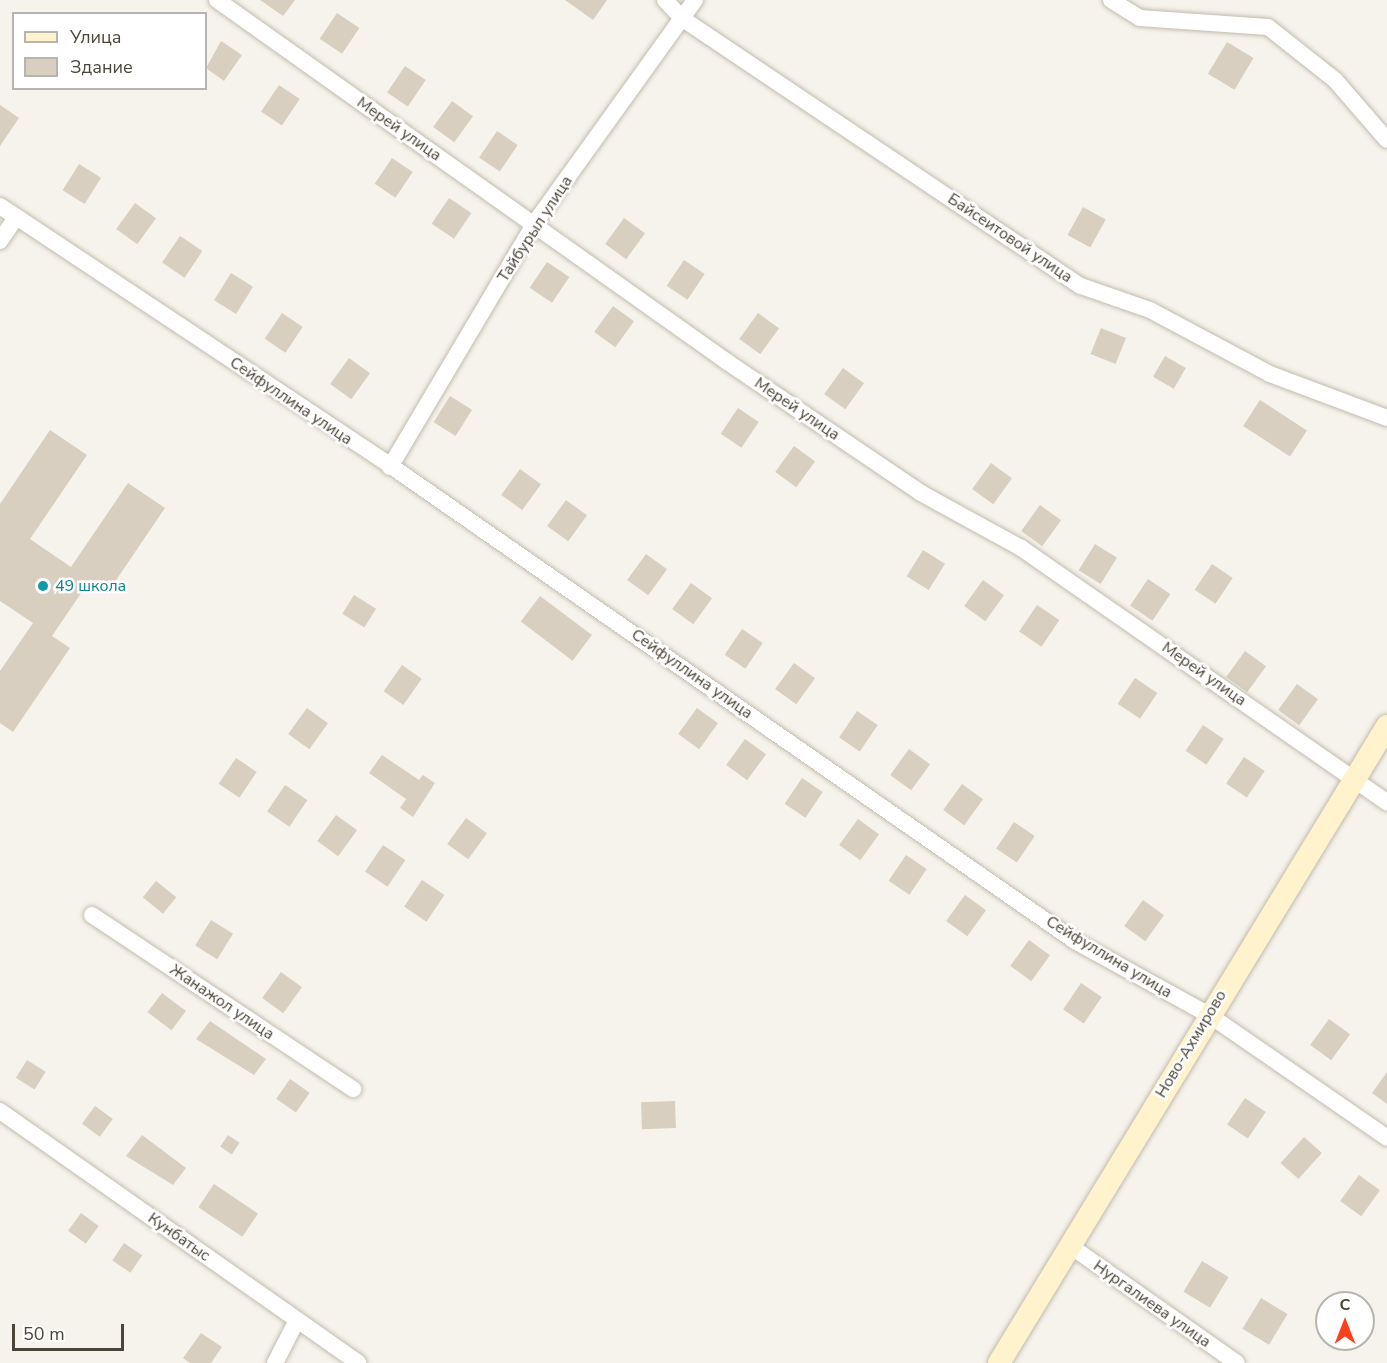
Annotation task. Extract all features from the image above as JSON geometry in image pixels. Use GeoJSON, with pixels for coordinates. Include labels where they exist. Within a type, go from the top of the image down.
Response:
{"type":"FeatureCollection","features":[{"type":"Feature","properties":{"kind":"street","name":"Мерей улица"},"geometry":{"type":"LineString","coordinates":[[217,0],[921,493],[1021,548],[1387,802]]}},
{"type":"Feature","properties":{"kind":"street","name":"Байсеитовой улица"},"geometry":{"type":"LineString","coordinates":[[665,0],[683,19],[1081,286],[1150,310],[1270,374],[1387,418]]}},
{"type":"Feature","properties":{"kind":"street","name":"Тайбурыл улица"},"geometry":{"type":"LineString","coordinates":[[390,467],[534,224],[695,0]]}},
{"type":"Feature","properties":{"kind":"street"},"geometry":{"type":"LineString","coordinates":[[1111,0],[1140,18],[1268,27],[1335,80],[1387,140]]}},
{"type":"Feature","properties":{"kind":"street","name":"Сейфуллина улица"},"geometry":{"type":"LineString","coordinates":[[0,207],[390,467],[1076,941],[1209,1015],[1387,1138]]}},
{"type":"Feature","properties":{"kind":"street"},"geometry":{"type":"LineString","coordinates":[[0,241],[16,218]]}},
{"type":"Feature","properties":{"kind":"street","name":"Ново-Ахмирово"},"geometry":{"type":"LineString","coordinates":[[999,1363],[1387,726]]}},
{"type":"Feature","properties":{"kind":"street","name":"Жанажол улица"},"geometry":{"type":"LineString","coordinates":[[92,915],[352,1089]]}},
{"type":"Feature","properties":{"kind":"street","name":"Кунбатыс"},"geometry":{"type":"LineString","coordinates":[[0,1111],[358,1363]]}},
{"type":"Feature","properties":{"kind":"street","name":"Нургалиева улица"},"geometry":{"type":"LineString","coordinates":[[1069,1245],[1237,1363]]}},
{"type":"Feature","properties":{"kind":"street"},"geometry":{"type":"LineString","coordinates":[[274,1363],[297,1320]]}},
{"type":"Feature","properties":{"kind":"building"},"geometry":{"type":"Polygon","coordinates":[[[260,0],[295,0],[283,16],[260,0]]]}},
{"type":"Feature","properties":{"kind":"building"},"geometry":{"type":"Polygon","coordinates":[[[565,0],[607,0],[593,20],[565,0]]]}},
{"type":"Feature","properties":{"kind":"building"},"geometry":{"type":"Polygon","coordinates":[[[337,13],[359,28],[342,54],[320,39],[337,13]]]}},
{"type":"Feature","properties":{"kind":"building"},"geometry":{"type":"Polygon","coordinates":[[[221,41],[242,55],[224,81],[207,69],[221,41]]]}},
{"type":"Feature","properties":{"kind":"building"},"geometry":{"type":"Polygon","coordinates":[[[1227,42],[1254,58],[1235,90],[1208,74],[1227,42]]]}},
{"type":"Feature","properties":{"kind":"building"},"geometry":{"type":"Polygon","coordinates":[[[405,66],[426,80],[408,107],[387,93],[405,66]]]}},
{"type":"Feature","properties":{"kind":"building"},"geometry":{"type":"Polygon","coordinates":[[[279,85],[300,99],[282,126],[261,112],[279,85]]]}},
{"type":"Feature","properties":{"kind":"building"},"geometry":{"type":"Polygon","coordinates":[[[452,101],[473,116],[454,142],[433,127],[452,101]]]}},
{"type":"Feature","properties":{"kind":"building"},"geometry":{"type":"Polygon","coordinates":[[[0,105],[19,118],[0,146],[0,105]]]}},
{"type":"Feature","properties":{"kind":"building"},"geometry":{"type":"Polygon","coordinates":[[[497,131],[518,145],[500,172],[479,158],[497,131]]]}},
{"type":"Feature","properties":{"kind":"building"},"geometry":{"type":"Polygon","coordinates":[[[392,158],[413,172],[395,198],[375,184],[392,158]]]}},
{"type":"Feature","properties":{"kind":"building"},"geometry":{"type":"Polygon","coordinates":[[[79,164],[101,178],[85,204],[63,190],[79,164]]]}},
{"type":"Feature","properties":{"kind":"building"},"geometry":{"type":"Polygon","coordinates":[[[449,198],[471,213],[454,239],[432,224],[449,198]]]}},
{"type":"Feature","properties":{"kind":"building"},"geometry":{"type":"Polygon","coordinates":[[[135,203],[156,218],[137,244],[116,229],[135,203]]]}},
{"type":"Feature","properties":{"kind":"building"},"geometry":{"type":"Polygon","coordinates":[[[1083,207],[1106,220],[1090,248],[1067,235],[1083,207]]]}},
{"type":"Feature","properties":{"kind":"building"},"geometry":{"type":"Polygon","coordinates":[[[624,218],[645,233],[626,259],[605,244],[624,218]]]}},
{"type":"Feature","properties":{"kind":"building"},"geometry":{"type":"Polygon","coordinates":[[[180,236],[202,251],[184,278],[162,263],[180,236]]]}},
{"type":"Feature","properties":{"kind":"building"},"geometry":{"type":"Polygon","coordinates":[[[684,260],[705,274],[687,300],[667,286],[684,260]]]}},
{"type":"Feature","properties":{"kind":"building"},"geometry":{"type":"Polygon","coordinates":[[[547,262],[569,277],[552,303],[530,288],[547,262]]]}},
{"type":"Feature","properties":{"kind":"building"},"geometry":{"type":"Polygon","coordinates":[[[231,273],[253,287],[236,314],[214,300],[231,273]]]}},
{"type":"Feature","properties":{"kind":"building"},"geometry":{"type":"Polygon","coordinates":[[[613,306],[634,321],[615,347],[594,332],[613,306]]]}},
{"type":"Feature","properties":{"kind":"building"},"geometry":{"type":"Polygon","coordinates":[[[282,313],[303,327],[285,353],[265,339],[282,313]]]}},
{"type":"Feature","properties":{"kind":"building"},"geometry":{"type":"Polygon","coordinates":[[[758,313],[779,328],[760,354],[739,339],[758,313]]]}},
{"type":"Feature","properties":{"kind":"building"},"geometry":{"type":"Polygon","coordinates":[[[1101,328],[1126,338],[1116,364],[1091,354],[1101,328]]]}},
{"type":"Feature","properties":{"kind":"building"},"geometry":{"type":"Polygon","coordinates":[[[1165,356],[1186,368],[1174,389],[1153,377],[1165,356]]]}},
{"type":"Feature","properties":{"kind":"building"},"geometry":{"type":"Polygon","coordinates":[[[349,358],[370,373],[351,399],[330,384],[349,358]]]}},
{"type":"Feature","properties":{"kind":"building"},"geometry":{"type":"Polygon","coordinates":[[[843,368],[864,383],[845,409],[824,394],[843,368]]]}},
{"type":"Feature","properties":{"kind":"building"},"geometry":{"type":"Polygon","coordinates":[[[450,396],[472,410],[456,436],[434,422],[450,396]]]}},
{"type":"Feature","properties":{"kind":"building"},"geometry":{"type":"Polygon","coordinates":[[[1260,400],[1307,430],[1290,456],[1243,426],[1260,400]]]}},
{"type":"Feature","properties":{"kind":"building"},"geometry":{"type":"Polygon","coordinates":[[[738,408],[759,422],[741,448],[721,434],[738,408]]]}},
{"type":"Feature","properties":{"kind":"building","name":"49 школа"},"geometry":{"type":"Polygon","coordinates":[[[50,430],[87,455],[30,539],[71,567],[128,483],[165,508],[108,592],[90,580],[52,636],[70,648],[13,732],[0,723],[0,671],[33,623],[0,601],[0,504],[50,430]]]}},
{"type":"Feature","properties":{"kind":"building"},"geometry":{"type":"Polygon","coordinates":[[[794,446],[815,461],[796,487],[775,472],[794,446]]]}},
{"type":"Feature","properties":{"kind":"building"},"geometry":{"type":"Polygon","coordinates":[[[991,463],[1012,478],[993,504],[972,489],[991,463]]]}},
{"type":"Feature","properties":{"kind":"building"},"geometry":{"type":"Polygon","coordinates":[[[520,469],[541,484],[522,510],[501,495],[520,469]]]}},
{"type":"Feature","properties":{"kind":"building"},"geometry":{"type":"Polygon","coordinates":[[[566,500],[587,515],[568,541],[547,526],[566,500]]]}},
{"type":"Feature","properties":{"kind":"building"},"geometry":{"type":"Polygon","coordinates":[[[1040,505],[1061,520],[1042,546],[1021,531],[1040,505]]]}},
{"type":"Feature","properties":{"kind":"building"},"geometry":{"type":"Polygon","coordinates":[[[1095,544],[1117,558],[1101,584],[1079,570],[1095,544]]]}},
{"type":"Feature","properties":{"kind":"building"},"geometry":{"type":"Polygon","coordinates":[[[923,550],[945,564],[929,590],[907,576],[923,550]]]}},
{"type":"Feature","properties":{"kind":"building"},"geometry":{"type":"Polygon","coordinates":[[[646,554],[667,569],[648,595],[627,580],[646,554]]]}},
{"type":"Feature","properties":{"kind":"building"},"geometry":{"type":"Polygon","coordinates":[[[1212,564],[1233,578],[1215,604],[1195,590],[1212,564]]]}},
{"type":"Feature","properties":{"kind":"building"},"geometry":{"type":"Polygon","coordinates":[[[1148,579],[1170,594],[1152,621],[1130,606],[1148,579]]]}},
{"type":"Feature","properties":{"kind":"building"},"geometry":{"type":"Polygon","coordinates":[[[983,580],[1004,595],[985,621],[964,606],[983,580]]]}},
{"type":"Feature","properties":{"kind":"building"},"geometry":{"type":"Polygon","coordinates":[[[691,583],[712,598],[693,624],[672,609],[691,583]]]}},
{"type":"Feature","properties":{"kind":"building"},"geometry":{"type":"Polygon","coordinates":[[[354,595],[376,609],[364,627],[342,614],[354,595]]]}},
{"type":"Feature","properties":{"kind":"building"},"geometry":{"type":"Polygon","coordinates":[[[540,596],[592,635],[573,661],[521,622],[540,596]]]}},
{"type":"Feature","properties":{"kind":"building"},"geometry":{"type":"Polygon","coordinates":[[[1037,605],[1059,620],[1041,647],[1019,632],[1037,605]]]}},
{"type":"Feature","properties":{"kind":"building"},"geometry":{"type":"Polygon","coordinates":[[[742,629],[763,643],[745,669],[725,655],[742,629]]]}},
{"type":"Feature","properties":{"kind":"building"},"geometry":{"type":"Polygon","coordinates":[[[1245,651],[1266,666],[1247,692],[1226,677],[1245,651]]]}},
{"type":"Feature","properties":{"kind":"building"},"geometry":{"type":"Polygon","coordinates":[[[794,663],[815,678],[796,704],[775,689],[794,663]]]}},
{"type":"Feature","properties":{"kind":"building"},"geometry":{"type":"Polygon","coordinates":[[[402,665],[422,679],[403,705],[384,691],[402,665]]]}},
{"type":"Feature","properties":{"kind":"building"},"geometry":{"type":"Polygon","coordinates":[[[1135,678],[1157,693],[1140,719],[1118,704],[1135,678]]]}},
{"type":"Feature","properties":{"kind":"building"},"geometry":{"type":"Polygon","coordinates":[[[1297,684],[1318,699],[1299,725],[1278,710],[1297,684]]]}},
{"type":"Feature","properties":{"kind":"building"},"geometry":{"type":"Polygon","coordinates":[[[307,708],[328,723],[309,749],[288,734],[307,708]]]}},
{"type":"Feature","properties":{"kind":"building"},"geometry":{"type":"Polygon","coordinates":[[[697,708],[718,723],[699,749],[678,734],[697,708]]]}},
{"type":"Feature","properties":{"kind":"building"},"geometry":{"type":"Polygon","coordinates":[[[857,711],[878,725],[860,752],[839,738],[857,711]]]}},
{"type":"Feature","properties":{"kind":"building"},"geometry":{"type":"Polygon","coordinates":[[[1203,725],[1224,739],[1206,765],[1186,751],[1203,725]]]}},
{"type":"Feature","properties":{"kind":"building"},"geometry":{"type":"Polygon","coordinates":[[[745,739],[766,754],[747,780],[726,765],[745,739]]]}},
{"type":"Feature","properties":{"kind":"building"},"geometry":{"type":"Polygon","coordinates":[[[909,749],[930,764],[911,790],[890,775],[909,749]]]}},
{"type":"Feature","properties":{"kind":"building"},"geometry":{"type":"Polygon","coordinates":[[[382,755],[419,780],[423,775],[435,783],[413,817],[400,808],[406,799],[369,773],[382,755]]]}},
{"type":"Feature","properties":{"kind":"building"},"geometry":{"type":"Polygon","coordinates":[[[1244,757],[1265,771],[1247,798],[1226,784],[1244,757]]]}},
{"type":"Feature","properties":{"kind":"building"},"geometry":{"type":"Polygon","coordinates":[[[236,758],[257,772],[239,798],[219,784],[236,758]]]}},
{"type":"Feature","properties":{"kind":"building"},"geometry":{"type":"Polygon","coordinates":[[[802,778],[823,792],[805,818],[785,804],[802,778]]]}},
{"type":"Feature","properties":{"kind":"building"},"geometry":{"type":"Polygon","coordinates":[[[962,784],[983,799],[964,825],[943,810],[962,784]]]}},
{"type":"Feature","properties":{"kind":"building"},"geometry":{"type":"Polygon","coordinates":[[[285,785],[307,800],[289,827],[267,812],[285,785]]]}},
{"type":"Feature","properties":{"kind":"building"},"geometry":{"type":"Polygon","coordinates":[[[336,815],[357,830],[338,856],[317,841],[336,815]]]}},
{"type":"Feature","properties":{"kind":"building"},"geometry":{"type":"Polygon","coordinates":[[[466,818],[487,833],[468,859],[447,844],[466,818]]]}},
{"type":"Feature","properties":{"kind":"building"},"geometry":{"type":"Polygon","coordinates":[[[858,819],[879,834],[860,860],[839,845],[858,819]]]}},
{"type":"Feature","properties":{"kind":"building"},"geometry":{"type":"Polygon","coordinates":[[[1014,822],[1035,836],[1017,863],[996,849],[1014,822]]]}},
{"type":"Feature","properties":{"kind":"building"},"geometry":{"type":"Polygon","coordinates":[[[383,845],[405,860],[387,887],[365,872],[383,845]]]}},
{"type":"Feature","properties":{"kind":"building"},"geometry":{"type":"Polygon","coordinates":[[[906,855],[927,869],[909,895],[889,881],[906,855]]]}},
{"type":"Feature","properties":{"kind":"building"},"geometry":{"type":"Polygon","coordinates":[[[422,880],[444,895],[426,922],[404,907],[422,880]]]}},
{"type":"Feature","properties":{"kind":"building"},"geometry":{"type":"Polygon","coordinates":[[[156,881],[176,897],[163,914],[143,897],[156,881]]]}},
{"type":"Feature","properties":{"kind":"building"},"geometry":{"type":"Polygon","coordinates":[[[965,895],[986,910],[967,936],[946,921],[965,895]]]}},
{"type":"Feature","properties":{"kind":"building"},"geometry":{"type":"Polygon","coordinates":[[[1143,900],[1164,915],[1145,941],[1124,926],[1143,900]]]}},
{"type":"Feature","properties":{"kind":"building"},"geometry":{"type":"Polygon","coordinates":[[[211,920],[233,934],[217,959],[195,945],[211,920]]]}},
{"type":"Feature","properties":{"kind":"building"},"geometry":{"type":"Polygon","coordinates":[[[1029,940],[1050,955],[1031,981],[1010,966],[1029,940]]]}},
{"type":"Feature","properties":{"kind":"building"},"geometry":{"type":"Polygon","coordinates":[[[281,972],[302,987],[283,1013],[262,998],[281,972]]]}},
{"type":"Feature","properties":{"kind":"building"},"geometry":{"type":"Polygon","coordinates":[[[1081,983],[1102,997],[1084,1024],[1063,1010],[1081,983]]]}},
{"type":"Feature","properties":{"kind":"building"},"geometry":{"type":"Polygon","coordinates":[[[162,993],[186,1011],[172,1030],[148,1012],[162,993]]]}},
{"type":"Feature","properties":{"kind":"building"},"geometry":{"type":"Polygon","coordinates":[[[1329,1019],[1350,1034],[1331,1060],[1310,1045],[1329,1019]]]}},
{"type":"Feature","properties":{"kind":"building"},"geometry":{"type":"Polygon","coordinates":[[[210,1021],[266,1059],[254,1075],[196,1039],[210,1021]]]}},
{"type":"Feature","properties":{"kind":"building"},"geometry":{"type":"Polygon","coordinates":[[[27,1060],[46,1072],[35,1089],[16,1078],[27,1060]]]}},
{"type":"Feature","properties":{"kind":"building"},"geometry":{"type":"Polygon","coordinates":[[[1387,1072],[1387,1104],[1372,1093],[1387,1072]]]}},
{"type":"Feature","properties":{"kind":"building"},"geometry":{"type":"Polygon","coordinates":[[[290,1079],[310,1093],[296,1112],[276,1099],[290,1079]]]}},
{"type":"Feature","properties":{"kind":"building"},"geometry":{"type":"Polygon","coordinates":[[[1245,1098],[1266,1112],[1248,1139],[1227,1125],[1245,1098]]]}},
{"type":"Feature","properties":{"kind":"building"},"geometry":{"type":"Polygon","coordinates":[[[675,1101],[676,1128],[642,1129],[641,1102],[675,1101]]]}},
{"type":"Feature","properties":{"kind":"building"},"geometry":{"type":"Polygon","coordinates":[[[95,1106],[113,1119],[100,1137],[82,1124],[95,1106]]]}},
{"type":"Feature","properties":{"kind":"building"},"geometry":{"type":"Polygon","coordinates":[[[142,1135],[186,1168],[173,1185],[126,1156],[142,1135]]]}},
{"type":"Feature","properties":{"kind":"building"},"geometry":{"type":"Polygon","coordinates":[[[228,1135],[240,1143],[232,1154],[220,1147],[228,1135]]]}},
{"type":"Feature","properties":{"kind":"building"},"geometry":{"type":"Polygon","coordinates":[[[1304,1137],[1322,1153],[1298,1179],[1281,1163],[1304,1137]]]}},
{"type":"Feature","properties":{"kind":"building"},"geometry":{"type":"Polygon","coordinates":[[[1359,1175],[1380,1190],[1361,1216],[1340,1201],[1359,1175]]]}},
{"type":"Feature","properties":{"kind":"building"},"geometry":{"type":"Polygon","coordinates":[[[214,1184],[258,1214],[242,1237],[198,1207],[214,1184]]]}},
{"type":"Feature","properties":{"kind":"building"},"geometry":{"type":"Polygon","coordinates":[[[81,1213],[99,1226],[86,1244],[68,1231],[81,1213]]]}},
{"type":"Feature","properties":{"kind":"building"},"geometry":{"type":"Polygon","coordinates":[[[124,1243],[142,1255],[130,1273],[112,1260],[124,1243]]]}},
{"type":"Feature","properties":{"kind":"building"},"geometry":{"type":"Polygon","coordinates":[[[1202,1261],[1229,1277],[1210,1308],[1183,1292],[1202,1261]]]}},
{"type":"Feature","properties":{"kind":"building"},"geometry":{"type":"Polygon","coordinates":[[[1261,1298],[1288,1314],[1269,1345],[1242,1329],[1261,1298]]]}},
{"type":"Feature","properties":{"kind":"building"},"geometry":{"type":"Polygon","coordinates":[[[201,1333],[222,1347],[211,1363],[190,1363],[183,1358],[201,1333]]]}},
{"type":"Feature","properties":{"kind":"place","name":"49 школа"},"geometry":{"type":"Point","coordinates":[43,586]}}]}
